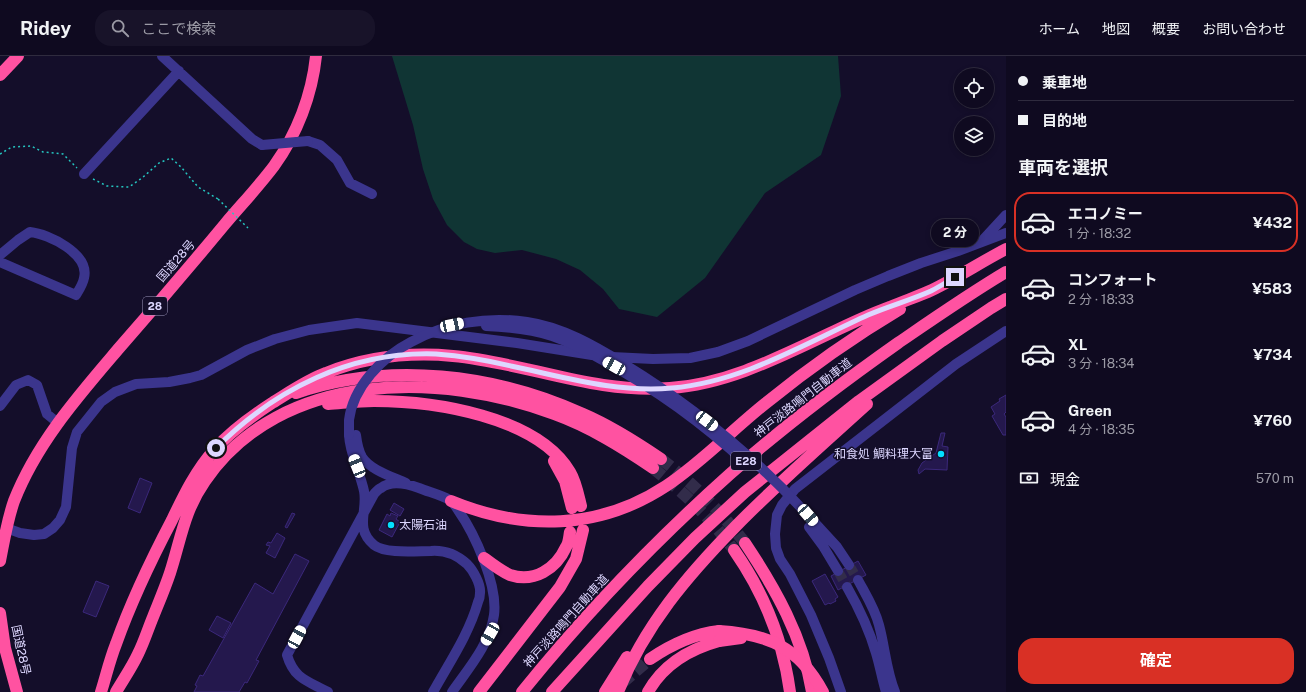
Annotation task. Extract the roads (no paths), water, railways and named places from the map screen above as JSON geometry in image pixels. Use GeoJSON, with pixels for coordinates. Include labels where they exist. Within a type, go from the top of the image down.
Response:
{"type":"FeatureCollection","features":[{"type":"Feature","properties":{"kind":"highway"},"geometry":{"type":"LineString","coordinates":[[0,75],[18,56]]}},
{"type":"Feature","properties":{"kind":"highway","name":"国道28号"},"geometry":{"type":"LineString","coordinates":[[0,560],[6,528],[14,501],[46,439],[96,375],[274,166],[294,131],[302,112],[314,75],[316,56]]}},
{"type":"Feature","properties":{"kind":"highway"},"geometry":{"type":"LineString","coordinates":[[451,501],[475,510],[509,519],[545,522],[592,517],[638,502],[666,486],[684,473],[765,403],[819,362],[886,317],[1006,249]]}},
{"type":"Feature","properties":{"kind":"highway","name":"神戸淡路鳴門自動車道"},"geometry":{"type":"LineString","coordinates":[[522,692],[574,631],[632,568],[678,522],[730,474],[783,430],[855,374],[928,322],[1006,272]]}},
{"type":"Feature","properties":{"kind":"highway"},"geometry":{"type":"LineString","coordinates":[[101,692],[116,644],[149,564],[186,491],[206,460],[216,448],[243,423],[273,402],[306,382],[326,373],[364,362],[409,355],[435,354],[479,359],[574,381],[625,388],[671,388],[696,385],[721,380],[748,370],[870,315],[932,290]]}},
{"type":"Feature","properties":{"kind":"highway","name":"E28"},"geometry":{"type":"LineString","coordinates":[[552,692],[648,586],[695,538],[745,492],[859,401],[954,333],[1006,299]]}},
{"type":"Feature","properties":{"kind":"highway"},"geometry":{"type":"LineString","coordinates":[[605,692],[626,659],[684,581],[717,545],[769,492],[905,367]]}},
{"type":"Feature","properties":{"kind":"highway"},"geometry":{"type":"LineString","coordinates":[[116,692],[138,655],[170,573],[185,519],[195,497],[215,468],[238,443],[262,426],[286,412],[324,399],[374,389],[398,387],[450,389],[502,398],[555,414],[605,437],[657,464],[636,441],[584,414],[558,403],[532,395],[478,382],[424,376],[397,375],[364,378],[341,381],[305,390],[273,402]]}},
{"type":"Feature","properties":{"kind":"highway"},"geometry":{"type":"LineString","coordinates":[[286,412],[326,404],[392,401],[434,405],[498,420],[540,440],[560,459],[576,484],[576,507]]}},
{"type":"Feature","properties":{"kind":"highway"},"geometry":{"type":"LineString","coordinates":[[479,692],[560,587],[576,559],[583,530]]}},
{"type":"Feature","properties":{"kind":"highway"},"geometry":{"type":"LineString","coordinates":[[484,558],[495,567],[510,574],[520,577],[533,577],[544,572],[557,562],[567,547],[570,532]]}},
{"type":"Feature","properties":{"kind":"highway"},"geometry":{"type":"LineString","coordinates":[[745,543],[777,596],[795,632],[806,664],[812,692]]}},
{"type":"Feature","properties":{"kind":"highway"},"geometry":{"type":"LineString","coordinates":[[734,550],[761,595],[776,632],[783,654],[790,692]]}},
{"type":"Feature","properties":{"kind":"highway","name":"国道28号"},"geometry":{"type":"LineString","coordinates":[[0,614],[5,648],[17,692]]}},
{"type":"Feature","properties":{"kind":"highway"},"geometry":{"type":"LineString","coordinates":[[618,692],[633,660],[657,618]]}},
{"type":"Feature","properties":{"kind":"highway"},"geometry":{"type":"LineString","coordinates":[[776,632],[780,655],[781,692]]}},
{"type":"Feature","properties":{"kind":"highway"},"geometry":{"type":"LineString","coordinates":[[650,659],[676,643],[689,637],[704,633],[753,639],[776,646],[801,661],[823,692]]}},
{"type":"Feature","properties":{"kind":"highway"},"geometry":{"type":"LineString","coordinates":[[648,692],[659,676],[681,657],[719,636]]}},
{"type":"Feature","properties":{"kind":"street"},"geometry":{"type":"LineString","coordinates":[[162,56],[252,139],[262,145],[308,141],[320,145],[337,160],[350,183],[372,194]]}},
{"type":"Feature","properties":{"kind":"street"},"geometry":{"type":"LineString","coordinates":[[84,174],[179,71]]}},
{"type":"Feature","properties":{"kind":"street"},"geometry":{"type":"LineString","coordinates":[[980,243],[1006,215]]}},
{"type":"Feature","properties":{"kind":"street"},"geometry":{"type":"LineString","coordinates":[[0,255],[30,232],[38,233],[72,250],[83,263],[85,278],[76,296],[0,262]]}},
{"type":"Feature","properties":{"kind":"street"},"geometry":{"type":"LineString","coordinates":[[6,528],[34,536],[44,534],[53,528],[60,520],[66,508],[72,448],[78,432],[101,402],[110,395],[136,384],[169,382],[201,375],[247,350],[309,330],[357,323],[517,343],[590,355],[624,358],[690,358],[718,352],[748,341],[888,276],[1006,233]]}},
{"type":"Feature","properties":{"kind":"street"},"geometry":{"type":"LineString","coordinates":[[433,692],[463,638],[475,612],[480,593],[477,581],[472,569],[461,558],[444,551],[387,550],[375,546],[365,536],[362,528],[364,494],[361,479],[352,454],[352,435],[355,419],[360,402],[370,385],[382,371],[413,348],[432,338],[467,328],[498,326],[552,336],[582,349],[635,379],[663,398],[743,460],[837,547],[849,564]]}},
{"type":"Feature","properties":{"kind":"street"},"geometry":{"type":"LineString","coordinates":[[841,692],[811,615],[790,574],[780,559],[776,548],[775,534],[777,515],[782,505],[795,489],[956,364],[1006,331]]}},
{"type":"Feature","properties":{"kind":"street"},"geometry":{"type":"LineString","coordinates":[[0,406],[16,385],[28,380],[37,385],[47,414],[58,423]]}},
{"type":"Feature","properties":{"kind":"street"},"geometry":{"type":"LineString","coordinates":[[352,435],[363,458],[378,470],[451,501],[465,520],[484,558],[494,600],[494,614],[490,634],[452,692]]}},
{"type":"Feature","properties":{"kind":"street"},"geometry":{"type":"LineString","coordinates":[[328,692],[299,677],[293,671],[287,655],[374,494],[381,487],[387,485],[409,484]]}},
{"type":"Feature","properties":{"kind":"street"},"geometry":{"type":"LineString","coordinates":[[811,524],[838,571]]}},
{"type":"Feature","properties":{"kind":"street"},"geometry":{"type":"LineString","coordinates":[[858,580],[872,606],[879,624],[884,652],[895,692]]}},
{"type":"Feature","properties":{"kind":"street"},"geometry":{"type":"LineString","coordinates":[[847,587],[859,608],[868,631],[876,653],[886,692]]}},
{"type":"Feature","properties":{"kind":"tunnel"},"geometry":{"type":"LineString","coordinates":[[661,459],[685,478],[706,498],[745,543]]}},
{"type":"Feature","properties":{"kind":"tunnel"},"geometry":{"type":"LineString","coordinates":[[653,468],[696,506],[716,527],[734,550]]}},
{"type":"Feature","properties":{"kind":"tunnel"},"geometry":{"type":"LineString","coordinates":[[849,565],[858,580]]}},
{"type":"Feature","properties":{"kind":"tunnel"},"geometry":{"type":"LineString","coordinates":[[838,571],[847,587]]}},
{"type":"Feature","properties":{"kind":"tunnel"},"geometry":{"type":"LineString","coordinates":[[622,683],[650,659]]}},
{"type":"Feature","properties":{"kind":"place","name":"和食処 鯛料理大富"},"geometry":{"type":"Point","coordinates":[941,454]}},
{"type":"Feature","properties":{"kind":"place","name":"太陽石油"},"geometry":{"type":"Point","coordinates":[391,525]}}]}
